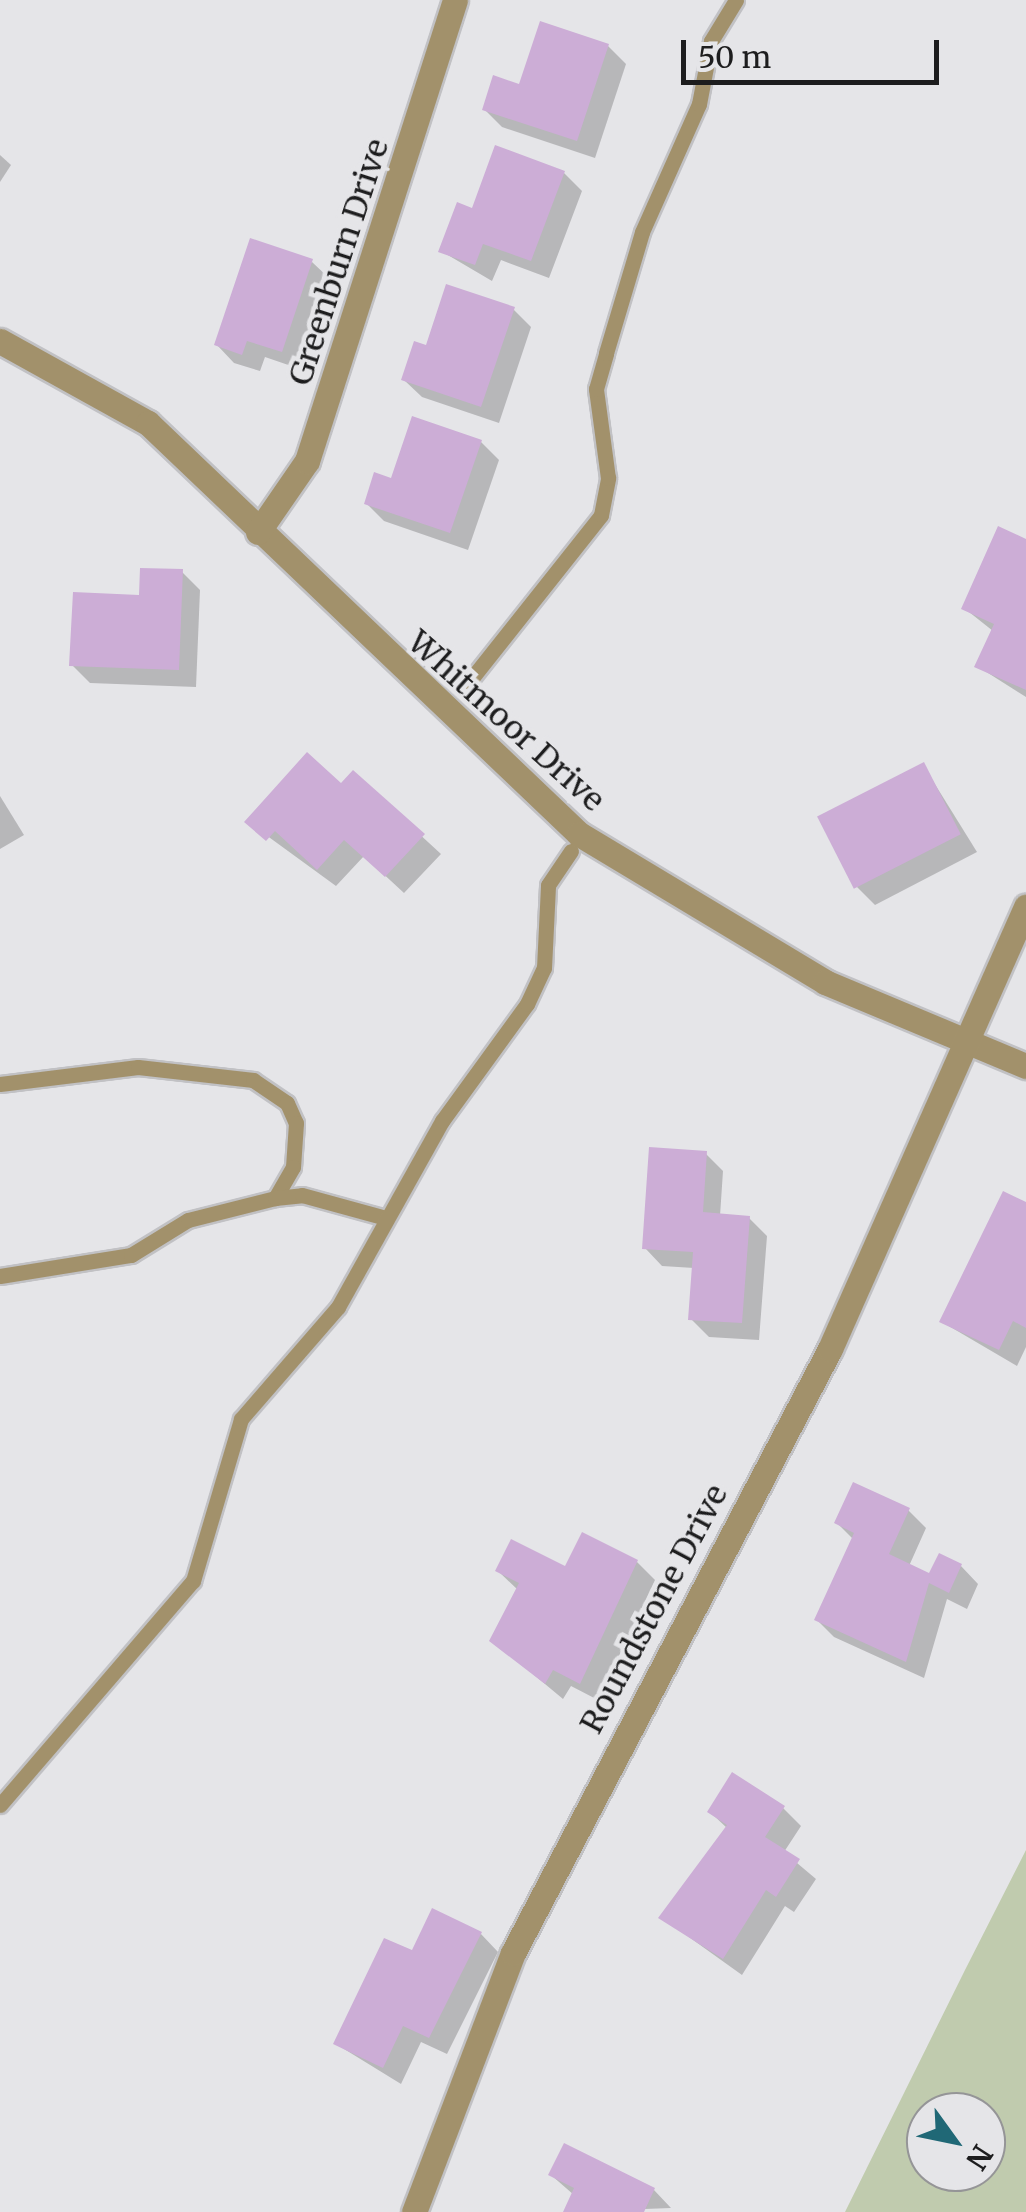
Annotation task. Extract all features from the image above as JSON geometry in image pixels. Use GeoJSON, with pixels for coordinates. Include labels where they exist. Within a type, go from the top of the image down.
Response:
{"type":"FeatureCollection","features":[{"type":"Feature","properties":{"kind":"street","name":"Greenburn Drive"},"geometry":{"type":"LineString","coordinates":[[258,532],[308,460],[455,0]]}},
{"type":"Feature","properties":{"kind":"street","name":"Whitmoor Drive"},"geometry":{"type":"LineString","coordinates":[[0,341],[148,424],[579,834],[824,982],[1026,1066]]}},
{"type":"Feature","properties":{"kind":"street","name":"Roundstone Drive"},"geometry":{"type":"LineString","coordinates":[[414,2212],[513,1953],[830,1348],[1026,906]]}},
{"type":"Feature","properties":{"kind":"lane"},"geometry":{"type":"LineString","coordinates":[[468,684],[601,515],[608,478],[596,389],[648,216],[699,104],[711,40],[736,0]]}},
{"type":"Feature","properties":{"kind":"lane"},"geometry":{"type":"LineString","coordinates":[[0,1806],[192,1581],[241,1419],[338,1307],[386,1218],[527,1004],[544,968],[548,885],[572,851]]}},
{"type":"Feature","properties":{"kind":"lane"},"geometry":{"type":"LineString","coordinates":[[0,1084],[138,1066],[253,1080],[287,1104],[296,1123],[293,1167],[274,1198]]}},
{"type":"Feature","properties":{"kind":"lane"},"geometry":{"type":"LineString","coordinates":[[0,1276],[131,1254],[188,1220],[274,1198],[302,1195],[386,1218]]}},
{"type":"Feature","properties":{"kind":"green space"},"geometry":{"type":"Polygon","coordinates":[[[1026,1850],[1026,2212],[845,2212],[965,1970],[1026,1850]]]}},
{"type":"Feature","properties":{"kind":"building"},"geometry":{"type":"Polygon","coordinates":[[[540,21],[609,44],[577,141],[482,110],[493,75],[519,84],[540,21]]]}},
{"type":"Feature","properties":{"kind":"building"},"geometry":{"type":"Polygon","coordinates":[[[495,145],[565,171],[531,261],[483,244],[475,265],[438,252],[457,202],[472,208],[495,145]]]}},
{"type":"Feature","properties":{"kind":"building"},"geometry":{"type":"Polygon","coordinates":[[[250,238],[313,259],[282,352],[247,341],[242,355],[214,345],[250,238]]]}},
{"type":"Feature","properties":{"kind":"building"},"geometry":{"type":"Polygon","coordinates":[[[446,284],[515,307],[481,407],[401,380],[414,341],[426,345],[446,284]]]}},
{"type":"Feature","properties":{"kind":"building"},"geometry":{"type":"Polygon","coordinates":[[[412,416],[482,440],[450,533],[364,504],[374,472],[391,478],[412,416]]]}},
{"type":"Feature","properties":{"kind":"building"},"geometry":{"type":"Polygon","coordinates":[[[998,526],[1026,539],[1026,690],[974,667],[994,624],[961,609],[998,526]]]}},
{"type":"Feature","properties":{"kind":"building"},"geometry":{"type":"Polygon","coordinates":[[[140,568],[183,569],[179,670],[69,666],[73,592],[139,595],[140,568]]]}},
{"type":"Feature","properties":{"kind":"building"},"geometry":{"type":"Polygon","coordinates":[[[307,752],[341,783],[353,770],[425,834],[385,877],[344,840],[317,870],[275,831],[266,841],[244,822],[307,752]]]}},
{"type":"Feature","properties":{"kind":"building"},"geometry":{"type":"Polygon","coordinates":[[[924,762],[961,834],[854,889],[817,816],[924,762]]]}},
{"type":"Feature","properties":{"kind":"building"},"geometry":{"type":"Polygon","coordinates":[[[649,1147],[707,1151],[703,1212],[750,1216],[742,1323],[688,1320],[693,1252],[642,1249],[649,1147]]]}},
{"type":"Feature","properties":{"kind":"building"},"geometry":{"type":"Polygon","coordinates":[[[1003,1191],[1026,1202],[1026,1328],[1013,1321],[999,1350],[939,1322],[1003,1191]]]}},
{"type":"Feature","properties":{"kind":"building"},"geometry":{"type":"Polygon","coordinates":[[[853,1482],[910,1508],[889,1554],[929,1573],[939,1553],[962,1564],[949,1593],[929,1583],[906,1662],[814,1620],[854,1533],[834,1523],[853,1482]]]}},
{"type":"Feature","properties":{"kind":"building"},"geometry":{"type":"Polygon","coordinates":[[[582,1532],[638,1560],[580,1684],[553,1670],[545,1684],[489,1641],[519,1583],[495,1571],[511,1539],[565,1566],[582,1532]]]}},
{"type":"Feature","properties":{"kind":"building"},"geometry":{"type":"Polygon","coordinates":[[[732,1772],[785,1806],[765,1837],[800,1859],[776,1897],[766,1890],[723,1959],[658,1918],[727,1825],[707,1812],[732,1772]]]}},
{"type":"Feature","properties":{"kind":"building"},"geometry":{"type":"Polygon","coordinates":[[[432,1908],[482,1932],[429,2038],[403,2026],[383,2068],[333,2044],[384,1938],[412,1950],[432,1908]]]}},
{"type":"Feature","properties":{"kind":"building"},"geometry":{"type":"Polygon","coordinates":[[[564,2143],[655,2188],[644,2212],[563,2212],[574,2188],[548,2175],[564,2143]]]}}]}
